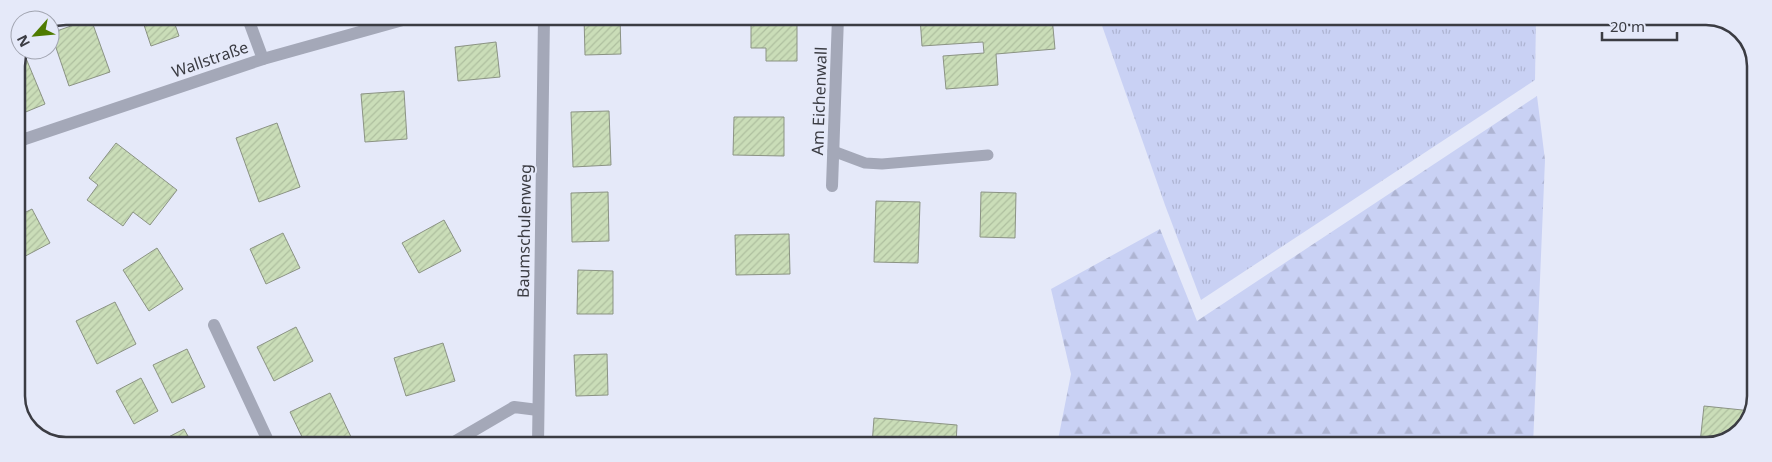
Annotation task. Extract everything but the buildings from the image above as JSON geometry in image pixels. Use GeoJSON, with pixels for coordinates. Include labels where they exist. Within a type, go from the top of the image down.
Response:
{"type":"FeatureCollection","features":[{"type":"Feature","properties":{"kind":"street"},"geometry":{"type":"LineString","coordinates":[[250,25],[263,59]]}},
{"type":"Feature","properties":{"kind":"street","name":"Wallstraße"},"geometry":{"type":"LineString","coordinates":[[25,139],[263,59],[385,25]]}},
{"type":"Feature","properties":{"kind":"street","name":"Baumschulenweg"},"geometry":{"type":"LineString","coordinates":[[538,437],[544,25]]}},
{"type":"Feature","properties":{"kind":"street","name":"Am Eichenwall"},"geometry":{"type":"LineString","coordinates":[[832,186],[838,25]]}},
{"type":"Feature","properties":{"kind":"street"},"geometry":{"type":"LineString","coordinates":[[214,325],[266,437]]}},
{"type":"Feature","properties":{"kind":"street"},"geometry":{"type":"LineString","coordinates":[[463,437],[514,407],[538,410]]}},
{"type":"Feature","properties":{"kind":"lane"},"geometry":{"type":"LineString","coordinates":[[833,151],[865,163],[882,164],[988,154]]}},
{"type":"Feature","properties":{"kind":"green space"},"geometry":{"type":"Polygon","coordinates":[[[1102,25],[1536,25],[1535,80],[1201,300],[1165,205],[1102,25]]]}},
{"type":"Feature","properties":{"kind":"green space"},"geometry":{"type":"Polygon","coordinates":[[[1537,96],[1545,160],[1533,437],[1059,437],[1071,374],[1051,289],[1160,229],[1197,321],[1537,96]]]}}]}
